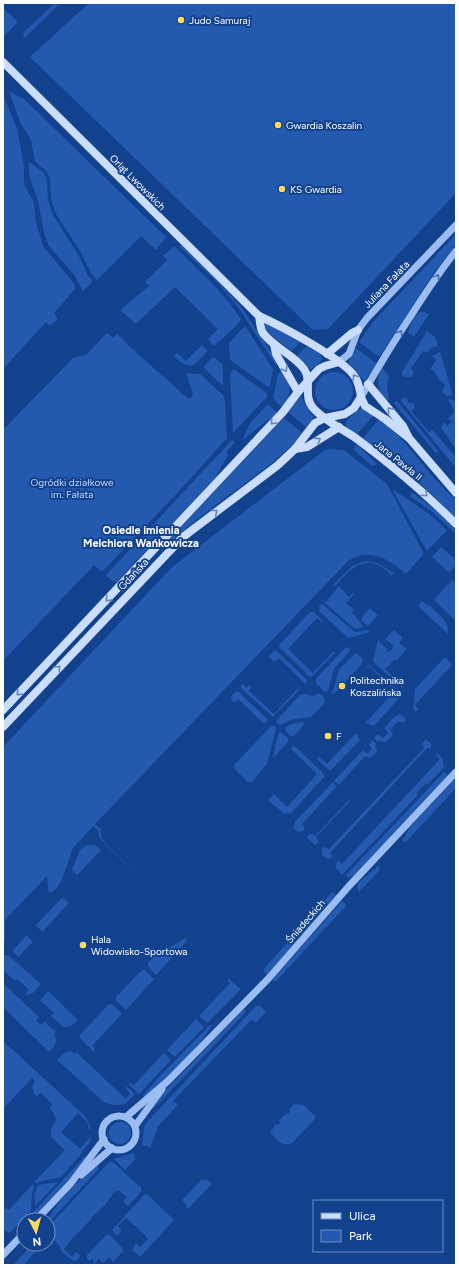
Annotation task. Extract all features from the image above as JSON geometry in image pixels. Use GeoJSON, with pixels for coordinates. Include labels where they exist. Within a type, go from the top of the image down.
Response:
{"type":"FeatureCollection","features":[{"type":"Feature","properties":{"kind":"main road","name":"Orląt Lwowskich"},"geometry":{"type":"LineString","coordinates":[[3,62],[258,316],[276,324],[339,362]]}},
{"type":"Feature","properties":{"kind":"main road","name":"Orląt Lwowskich"},"geometry":{"type":"LineString","coordinates":[[258,316],[262,332],[274,344],[292,357],[304,370],[308,381]]}},
{"type":"Feature","properties":{"kind":"main road"},"geometry":{"type":"LineString","coordinates":[[327,354],[352,333],[358,330]]}},
{"type":"Feature","properties":{"kind":"main road"},"geometry":{"type":"LineString","coordinates":[[274,344],[276,354],[298,392]]}},
{"type":"Feature","properties":{"kind":"main road"},"geometry":{"type":"LineString","coordinates":[[339,362],[356,377],[360,397],[350,412],[340,416],[325,418],[310,404],[307,394],[308,381],[319,369],[339,362]]}},
{"type":"Feature","properties":{"kind":"main road","name":"Gdańska"},"geometry":{"type":"LineString","coordinates":[[3,710],[284,412],[308,381]]}},
{"type":"Feature","properties":{"kind":"main road"},"geometry":{"type":"LineString","coordinates":[[368,384],[403,426],[409,438]]}},
{"type":"Feature","properties":{"kind":"main road","name":"Jana Pawła II"},"geometry":{"type":"LineString","coordinates":[[360,397],[365,406],[385,419],[409,438],[456,493]]}},
{"type":"Feature","properties":{"kind":"main road","name":"Gdańska"},"geometry":{"type":"LineString","coordinates":[[3,727],[174,545],[196,526],[278,465],[295,449],[312,426],[319,420],[325,418]]}},
{"type":"Feature","properties":{"kind":"main road","name":"Jana Pawła II"},"geometry":{"type":"LineString","coordinates":[[325,418],[357,439],[409,480],[456,524]]}},
{"type":"Feature","properties":{"kind":"main road"},"geometry":{"type":"LineString","coordinates":[[295,449],[307,447],[339,427]]}},
{"type":"Feature","properties":{"kind":"street","name":"Juliana Fałata"},"geometry":{"type":"LineString","coordinates":[[339,362],[349,354],[358,330],[367,318],[456,225]]}},
{"type":"Feature","properties":{"kind":"street"},"geometry":{"type":"LineString","coordinates":[[360,397],[418,304],[456,251]]}},
{"type":"Feature","properties":{"kind":"street","name":"Śniadeckich"},"geometry":{"type":"LineString","coordinates":[[126,1117],[168,1081],[268,979],[349,886],[456,772]]}},
{"type":"Feature","properties":{"kind":"street","name":"Śniadeckich"},"geometry":{"type":"LineString","coordinates":[[135,1126],[168,1081]]}},
{"type":"Feature","properties":{"kind":"street"},"geometry":{"type":"LineString","coordinates":[[116,1116],[126,1117],[132,1121],[135,1126],[136,1138],[132,1144],[124,1149],[112,1148],[104,1139],[103,1129],[107,1121],[116,1116]]}},
{"type":"Feature","properties":{"kind":"street"},"geometry":{"type":"LineString","coordinates":[[44,1212],[71,1183],[104,1139]]}},
{"type":"Feature","properties":{"kind":"street"},"geometry":{"type":"LineString","coordinates":[[71,1183],[112,1148]]}},
{"type":"Feature","properties":{"kind":"street"},"geometry":{"type":"LineString","coordinates":[[3,1255],[16,1241]]}},
{"type":"Feature","properties":{"kind":"green space"},"geometry":{"type":"Polygon","coordinates":[[[55,3],[60,3],[25,38],[23,33],[55,3]]]}},
{"type":"Feature","properties":{"kind":"green space","name":"Gwardia Koszalin"},"geometry":{"type":"Polygon","coordinates":[[[89,3],[456,3],[456,193],[328,329],[313,330],[30,57],[89,3]]]}},
{"type":"Feature","properties":{"kind":"green space"},"geometry":{"type":"Polygon","coordinates":[[[3,8],[18,22],[3,37],[3,8]]]}},
{"type":"Feature","properties":{"kind":"green space"},"geometry":{"type":"Polygon","coordinates":[[[9,91],[24,99],[166,237],[156,250],[141,236],[97,280],[91,273],[81,253],[56,214],[51,199],[50,179],[46,171],[35,161],[31,140],[20,122],[9,91]]]}},
{"type":"Feature","properties":{"kind":"green space"},"geometry":{"type":"Polygon","coordinates":[[[3,94],[17,129],[24,165],[24,184],[34,203],[36,222],[43,246],[75,285],[75,289],[54,313],[58,319],[50,326],[46,322],[3,369],[3,94]]]}},
{"type":"Feature","properties":{"kind":"green space"},"geometry":{"type":"Polygon","coordinates":[[[28,163],[31,163],[44,173],[47,180],[48,200],[53,215],[78,254],[88,276],[93,281],[83,291],[76,277],[49,246],[44,233],[38,201],[30,178],[28,163]]]}},
{"type":"Feature","properties":{"kind":"green space"},"geometry":{"type":"Polygon","coordinates":[[[456,234],[456,244],[433,274],[379,357],[359,342],[373,322],[456,234]]]}},
{"type":"Feature","properties":{"kind":"green space"},"geometry":{"type":"Polygon","coordinates":[[[174,246],[210,281],[228,301],[241,319],[238,324],[214,346],[208,339],[218,329],[175,287],[136,324],[120,310],[149,286],[145,282],[167,260],[163,256],[174,246]]]}},
{"type":"Feature","properties":{"kind":"green space"},"geometry":{"type":"Polygon","coordinates":[[[179,246],[182,246],[215,278],[242,308],[279,364],[275,364],[239,308],[217,282],[179,246]]]}},
{"type":"Feature","properties":{"kind":"green space"},"geometry":{"type":"Polygon","coordinates":[[[420,312],[429,314],[414,337],[408,333],[413,319],[420,312]]]}},
{"type":"Feature","properties":{"kind":"green space"},"geometry":{"type":"Polygon","coordinates":[[[264,322],[300,342],[292,351],[273,337],[262,324],[264,322]]]}},
{"type":"Feature","properties":{"kind":"green space"},"geometry":{"type":"Polygon","coordinates":[[[246,327],[273,369],[270,386],[268,387],[230,360],[229,343],[242,329],[246,327]]]}},
{"type":"Feature","properties":{"kind":"green space"},"geometry":{"type":"Polygon","coordinates":[[[427,331],[435,337],[438,346],[431,348],[427,353],[423,351],[411,368],[414,372],[412,377],[405,377],[402,375],[402,372],[427,331]]]}},
{"type":"Feature","properties":{"kind":"green space","name":"Ogródki działkowe im. Fałata"},"geometry":{"type":"Polygon","coordinates":[[[107,333],[113,338],[117,334],[190,399],[193,394],[186,373],[200,374],[223,395],[225,401],[227,438],[182,488],[102,572],[94,565],[3,661],[3,430],[73,358],[86,355],[107,333]]]}},
{"type":"Feature","properties":{"kind":"green space"},"geometry":{"type":"Polygon","coordinates":[[[202,345],[208,351],[194,365],[183,364],[174,356],[177,353],[186,361],[202,345]]]}},
{"type":"Feature","properties":{"kind":"green space"},"geometry":{"type":"Polygon","coordinates":[[[306,346],[320,354],[322,358],[321,362],[310,370],[309,367],[297,356],[306,346]]]}},
{"type":"Feature","properties":{"kind":"green space"},"geometry":{"type":"Polygon","coordinates":[[[356,348],[376,363],[365,381],[348,363],[356,348]]]}},
{"type":"Feature","properties":{"kind":"green space"},"geometry":{"type":"Polygon","coordinates":[[[440,352],[452,392],[451,396],[446,396],[442,391],[445,385],[438,379],[439,377],[436,376],[435,372],[430,369],[436,360],[432,356],[440,352]]]}},
{"type":"Feature","properties":{"kind":"green space"},"geometry":{"type":"Polygon","coordinates":[[[214,357],[223,365],[223,386],[205,369],[204,366],[214,357]]]}},
{"type":"Feature","properties":{"kind":"green space"},"geometry":{"type":"Polygon","coordinates":[[[382,368],[389,375],[387,387],[389,399],[385,402],[378,385],[382,368]]]}},
{"type":"Feature","properties":{"kind":"green space"},"geometry":{"type":"Polygon","coordinates":[[[233,369],[268,394],[233,433],[230,375],[233,369]]]}},
{"type":"Feature","properties":{"kind":"green space"},"geometry":{"type":"Polygon","coordinates":[[[282,370],[290,389],[288,398],[282,407],[273,398],[278,374],[282,370]]]}},
{"type":"Feature","properties":{"kind":"green space"},"geometry":{"type":"Polygon","coordinates":[[[330,372],[338,372],[348,377],[352,384],[352,398],[348,405],[338,410],[330,410],[320,405],[318,402],[315,395],[315,387],[320,377],[323,375],[330,372]]]}},
{"type":"Feature","properties":{"kind":"green space"},"geometry":{"type":"Polygon","coordinates":[[[301,396],[314,417],[306,427],[288,412],[301,396]]]}},
{"type":"Feature","properties":{"kind":"green space"},"geometry":{"type":"Polygon","coordinates":[[[402,398],[407,398],[408,403],[413,403],[415,408],[411,411],[429,432],[433,430],[456,458],[456,468],[401,401],[402,398]]]}},
{"type":"Feature","properties":{"kind":"green space"},"geometry":{"type":"Polygon","coordinates":[[[448,399],[454,400],[456,405],[456,449],[441,428],[444,422],[447,426],[452,422],[450,419],[447,419],[453,414],[454,410],[448,399]]]}},
{"type":"Feature","properties":{"kind":"green space"},"geometry":{"type":"Polygon","coordinates":[[[395,401],[398,402],[438,451],[436,453],[394,403],[395,401]]]}},
{"type":"Feature","properties":{"kind":"green space"},"geometry":{"type":"Polygon","coordinates":[[[267,405],[269,405],[277,413],[244,439],[243,438],[250,423],[267,405]]]}},
{"type":"Feature","properties":{"kind":"green space"},"geometry":{"type":"Polygon","coordinates":[[[361,408],[373,416],[357,434],[346,426],[345,423],[361,408]]]}},
{"type":"Feature","properties":{"kind":"green space"},"geometry":{"type":"Polygon","coordinates":[[[284,418],[302,433],[297,440],[272,463],[197,520],[166,547],[163,546],[284,418]]]}},
{"type":"Feature","properties":{"kind":"green space"},"geometry":{"type":"Polygon","coordinates":[[[379,419],[399,437],[445,490],[456,500],[456,518],[419,482],[363,438],[379,419]]]}},
{"type":"Feature","properties":{"kind":"green space"},"geometry":{"type":"Polygon","coordinates":[[[232,440],[235,442],[226,452],[228,455],[215,478],[116,582],[112,581],[106,575],[232,440]]]}},
{"type":"Feature","properties":{"kind":"green space"},"geometry":{"type":"Polygon","coordinates":[[[357,444],[377,464],[372,466],[354,450],[357,444]]]}},
{"type":"Feature","properties":{"kind":"green space"},"geometry":{"type":"Polygon","coordinates":[[[326,449],[344,450],[387,484],[424,554],[406,574],[386,560],[371,555],[356,557],[348,561],[95,824],[101,829],[103,841],[177,913],[102,841],[99,836],[99,831],[93,826],[73,848],[61,882],[53,892],[49,892],[48,890],[47,876],[5,920],[5,940],[3,944],[3,747],[171,568],[326,449]]]}},
{"type":"Feature","properties":{"kind":"green space"},"geometry":{"type":"Polygon","coordinates":[[[394,490],[429,514],[447,530],[427,551],[393,491],[394,490]]]}},
{"type":"Feature","properties":{"kind":"green space"},"geometry":{"type":"Polygon","coordinates":[[[412,492],[444,518],[456,534],[431,511],[410,496],[412,492]]]}},
{"type":"Feature","properties":{"kind":"green space"},"geometry":{"type":"Polygon","coordinates":[[[441,547],[456,560],[456,565],[449,573],[432,557],[441,547]]]}},
{"type":"Feature","properties":{"kind":"green space"},"geometry":{"type":"Polygon","coordinates":[[[365,561],[377,563],[394,573],[391,576],[387,571],[378,565],[365,563],[354,568],[335,586],[333,585],[352,566],[365,561]]]}},
{"type":"Feature","properties":{"kind":"green space"},"geometry":{"type":"Polygon","coordinates":[[[452,580],[456,582],[456,621],[434,600],[452,580]]]}},
{"type":"Feature","properties":{"kind":"green space"},"geometry":{"type":"Polygon","coordinates":[[[339,586],[349,597],[353,593],[354,594],[346,603],[354,610],[352,613],[364,627],[355,629],[320,599],[326,602],[339,586]]]}},
{"type":"Feature","properties":{"kind":"green space"},"geometry":{"type":"Polygon","coordinates":[[[422,601],[428,606],[429,605],[442,618],[447,626],[448,634],[418,606],[422,601]]]}},
{"type":"Feature","properties":{"kind":"green space"},"geometry":{"type":"Polygon","coordinates":[[[322,604],[355,632],[367,630],[370,632],[349,638],[347,637],[320,612],[319,606],[322,604]]]}},
{"type":"Feature","properties":{"kind":"green space"},"geometry":{"type":"Polygon","coordinates":[[[370,608],[378,615],[368,626],[362,621],[362,617],[370,608]]]}},
{"type":"Feature","properties":{"kind":"green space"},"geometry":{"type":"Polygon","coordinates":[[[310,612],[314,612],[324,622],[323,623],[317,618],[288,649],[313,673],[333,652],[335,653],[311,677],[279,647],[280,644],[310,612]]]}},
{"type":"Feature","properties":{"kind":"green space"},"geometry":{"type":"Polygon","coordinates":[[[394,630],[403,638],[399,643],[407,649],[397,660],[394,660],[385,669],[403,685],[405,690],[375,664],[373,660],[378,640],[388,652],[393,649],[392,648],[394,646],[385,639],[394,630]]]}},
{"type":"Feature","properties":{"kind":"green space"},"geometry":{"type":"Polygon","coordinates":[[[348,647],[350,650],[349,652],[334,669],[328,691],[325,692],[316,683],[316,679],[345,648],[348,647]]]}},
{"type":"Feature","properties":{"kind":"green space"},"geometry":{"type":"Polygon","coordinates":[[[274,651],[277,651],[306,679],[307,682],[305,684],[279,658],[274,662],[269,656],[274,651]]]}},
{"type":"Feature","properties":{"kind":"green space"},"geometry":{"type":"Polygon","coordinates":[[[356,653],[363,659],[362,664],[334,694],[332,694],[339,669],[356,653]]]}},
{"type":"Feature","properties":{"kind":"green space"},"geometry":{"type":"Polygon","coordinates":[[[444,658],[446,658],[452,665],[415,705],[418,709],[416,712],[413,708],[415,689],[444,658]]]}},
{"type":"Feature","properties":{"kind":"green space"},"geometry":{"type":"Polygon","coordinates":[[[369,665],[400,692],[401,696],[374,726],[365,723],[395,691],[369,666],[366,666],[369,665]]]}},
{"type":"Feature","properties":{"kind":"green space"},"geometry":{"type":"Polygon","coordinates":[[[243,684],[247,688],[249,685],[251,687],[249,691],[274,714],[298,688],[299,690],[273,717],[241,688],[243,684]]]}},
{"type":"Feature","properties":{"kind":"green space"},"geometry":{"type":"Polygon","coordinates":[[[236,691],[267,719],[264,724],[238,699],[235,703],[230,698],[236,691]]]}},
{"type":"Feature","properties":{"kind":"green space"},"geometry":{"type":"Polygon","coordinates":[[[319,693],[323,696],[325,702],[311,717],[294,719],[280,725],[277,723],[277,720],[300,695],[305,694],[312,696],[319,693]]]}},
{"type":"Feature","properties":{"kind":"green space"},"geometry":{"type":"Polygon","coordinates":[[[398,715],[402,715],[406,720],[403,723],[398,721],[390,730],[393,733],[392,736],[386,742],[380,740],[378,742],[374,738],[378,734],[383,738],[388,733],[384,728],[393,718],[398,715]]]}},
{"type":"Feature","properties":{"kind":"green space"},"geometry":{"type":"Polygon","coordinates":[[[303,722],[304,725],[294,736],[290,736],[285,730],[285,727],[294,723],[303,722]]]}},
{"type":"Feature","properties":{"kind":"green space"},"geometry":{"type":"Polygon","coordinates":[[[271,726],[275,726],[276,729],[267,764],[252,782],[248,782],[234,768],[234,765],[271,726]]]}},
{"type":"Feature","properties":{"kind":"green space"},"geometry":{"type":"Polygon","coordinates":[[[281,732],[288,738],[288,742],[273,758],[276,742],[279,733],[281,732]]]}},
{"type":"Feature","properties":{"kind":"green space"},"geometry":{"type":"Polygon","coordinates":[[[356,733],[360,740],[330,771],[318,760],[318,756],[327,764],[356,733]]]}},
{"type":"Feature","properties":{"kind":"green space"},"geometry":{"type":"Polygon","coordinates":[[[426,739],[431,744],[431,749],[426,749],[330,853],[333,856],[329,859],[325,858],[322,854],[322,848],[325,847],[329,849],[424,748],[422,743],[426,739]]]}},
{"type":"Feature","properties":{"kind":"green space"},"geometry":{"type":"Polygon","coordinates":[[[372,740],[376,744],[375,746],[377,752],[370,758],[365,756],[339,785],[334,781],[363,750],[368,754],[372,749],[369,745],[372,740]]]}},
{"type":"Feature","properties":{"kind":"green space"},"geometry":{"type":"Polygon","coordinates":[[[293,746],[296,747],[324,774],[324,777],[291,813],[285,814],[270,802],[269,799],[274,794],[287,807],[317,774],[291,749],[293,746]]]}},
{"type":"Feature","properties":{"kind":"green space"},"geometry":{"type":"Polygon","coordinates":[[[438,754],[442,758],[444,767],[428,784],[426,783],[416,793],[418,795],[342,875],[336,868],[338,860],[342,864],[440,759],[436,755],[438,754]]]}},
{"type":"Feature","properties":{"kind":"green space"},"geometry":{"type":"Polygon","coordinates":[[[444,772],[448,775],[354,875],[350,877],[345,876],[444,772]]]}},
{"type":"Feature","properties":{"kind":"green space"},"geometry":{"type":"Polygon","coordinates":[[[454,780],[456,782],[456,788],[407,841],[402,841],[410,827],[454,780]]]}},
{"type":"Feature","properties":{"kind":"green space"},"geometry":{"type":"Polygon","coordinates":[[[333,782],[337,786],[302,824],[304,830],[300,832],[297,831],[294,828],[295,822],[333,782]]]}},
{"type":"Feature","properties":{"kind":"green space"},"geometry":{"type":"Polygon","coordinates":[[[350,799],[351,800],[316,837],[319,842],[315,845],[307,838],[308,835],[312,834],[315,836],[350,799]]]}},
{"type":"Feature","properties":{"kind":"green space"},"geometry":{"type":"Polygon","coordinates":[[[87,845],[95,845],[101,850],[77,875],[72,870],[80,850],[87,845]]]}},
{"type":"Feature","properties":{"kind":"green space"},"geometry":{"type":"Polygon","coordinates":[[[378,866],[380,868],[379,871],[359,892],[357,886],[358,883],[378,866]]]}},
{"type":"Feature","properties":{"kind":"green space"},"geometry":{"type":"Polygon","coordinates":[[[332,892],[336,895],[267,975],[263,970],[332,892]]]}},
{"type":"Feature","properties":{"kind":"green space"},"geometry":{"type":"Polygon","coordinates":[[[62,898],[69,903],[42,932],[36,925],[62,898]]]}},
{"type":"Feature","properties":{"kind":"green space"},"geometry":{"type":"Polygon","coordinates":[[[342,901],[346,906],[276,981],[272,980],[342,901]]]}},
{"type":"Feature","properties":{"kind":"green space"},"geometry":{"type":"Polygon","coordinates":[[[26,936],[33,942],[18,957],[13,950],[26,936]]]}},
{"type":"Feature","properties":{"kind":"green space"},"geometry":{"type":"Polygon","coordinates":[[[186,938],[187,941],[157,974],[155,974],[148,966],[148,963],[157,954],[186,938]]]}},
{"type":"Feature","properties":{"kind":"green space"},"geometry":{"type":"Polygon","coordinates":[[[5,955],[8,955],[41,984],[33,993],[26,995],[25,994],[29,990],[17,979],[15,981],[3,970],[3,958],[5,955]]]}},
{"type":"Feature","properties":{"kind":"green space"},"geometry":{"type":"Polygon","coordinates":[[[142,970],[145,970],[154,979],[126,1010],[116,1001],[116,997],[142,970]]]}},
{"type":"Feature","properties":{"kind":"green space"},"geometry":{"type":"Polygon","coordinates":[[[228,978],[241,989],[207,1023],[199,1016],[230,983],[228,978]]]}},
{"type":"Feature","properties":{"kind":"green space"},"geometry":{"type":"Polygon","coordinates":[[[3,983],[39,1017],[36,1021],[41,1025],[45,1022],[56,1032],[54,1034],[56,1042],[49,1052],[3,1007],[3,983]]]}},
{"type":"Feature","properties":{"kind":"green space"},"geometry":{"type":"Polygon","coordinates":[[[48,991],[77,1019],[74,1024],[64,1027],[51,1016],[54,1013],[40,1000],[48,991]]]}},
{"type":"Feature","properties":{"kind":"green space"},"geometry":{"type":"Polygon","coordinates":[[[109,1004],[112,1004],[122,1014],[92,1046],[95,1048],[94,1052],[80,1038],[80,1035],[109,1004]]]}},
{"type":"Feature","properties":{"kind":"green space"},"geometry":{"type":"Polygon","coordinates":[[[256,1006],[260,1006],[266,1012],[256,1022],[251,1020],[173,1101],[178,1105],[158,1126],[151,1146],[149,1148],[148,1146],[142,1146],[144,1127],[147,1122],[256,1006]]]}},
{"type":"Feature","properties":{"kind":"green space"},"geometry":{"type":"Polygon","coordinates":[[[244,1009],[246,1012],[154,1108],[153,1107],[164,1092],[244,1009]]]}},
{"type":"Feature","properties":{"kind":"green space"},"geometry":{"type":"Polygon","coordinates":[[[196,1019],[204,1027],[175,1057],[167,1050],[196,1019]]]}},
{"type":"Feature","properties":{"kind":"green space"},"geometry":{"type":"Polygon","coordinates":[[[210,1025],[212,1025],[190,1055],[144,1098],[143,1096],[157,1079],[210,1025]]]}},
{"type":"Feature","properties":{"kind":"green space"},"geometry":{"type":"Polygon","coordinates":[[[3,1041],[85,1116],[89,1123],[91,1130],[89,1130],[87,1122],[78,1113],[61,1132],[80,1149],[91,1137],[90,1143],[61,1177],[37,1183],[34,1182],[65,1150],[51,1137],[51,1129],[56,1120],[50,1109],[52,1104],[41,1093],[37,1096],[34,1094],[32,1086],[35,1081],[32,1078],[3,1109],[3,1041]]]}},
{"type":"Feature","properties":{"kind":"green space"},"geometry":{"type":"Polygon","coordinates":[[[70,1051],[75,1054],[76,1052],[126,1099],[130,1094],[126,1086],[135,1094],[122,1105],[113,1105],[104,1102],[57,1060],[64,1053],[70,1051]]]}},
{"type":"Feature","properties":{"kind":"green space"},"geometry":{"type":"Polygon","coordinates":[[[164,1053],[171,1060],[139,1094],[128,1084],[131,1083],[134,1085],[164,1053]]]}},
{"type":"Feature","properties":{"kind":"green space"},"geometry":{"type":"Polygon","coordinates":[[[294,1104],[304,1105],[315,1116],[315,1119],[293,1142],[287,1145],[279,1141],[271,1134],[271,1131],[276,1124],[278,1125],[280,1123],[279,1120],[290,1112],[289,1110],[294,1104]]]}},
{"type":"Feature","properties":{"kind":"green space"},"geometry":{"type":"Polygon","coordinates":[[[120,1122],[128,1125],[131,1133],[128,1141],[120,1144],[112,1141],[109,1133],[112,1125],[120,1122]]]}},
{"type":"Feature","properties":{"kind":"green space"},"geometry":{"type":"Polygon","coordinates":[[[133,1153],[135,1160],[125,1170],[114,1159],[133,1153]]]}},
{"type":"Feature","properties":{"kind":"green space"},"geometry":{"type":"Polygon","coordinates":[[[85,1156],[87,1157],[72,1176],[38,1212],[33,1212],[85,1156]]]}},
{"type":"Feature","properties":{"kind":"green space"},"geometry":{"type":"Polygon","coordinates":[[[110,1161],[141,1188],[141,1192],[128,1206],[123,1202],[127,1197],[118,1190],[116,1192],[115,1191],[105,1205],[75,1235],[64,1249],[72,1257],[76,1252],[80,1255],[76,1261],[72,1260],[61,1251],[60,1246],[56,1242],[56,1218],[110,1161]]]}},
{"type":"Feature","properties":{"kind":"green space"},"geometry":{"type":"Polygon","coordinates":[[[97,1165],[99,1169],[56,1215],[56,1212],[52,1212],[76,1183],[97,1165]]]}},
{"type":"Feature","properties":{"kind":"green space"},"geometry":{"type":"Polygon","coordinates":[[[202,1179],[204,1181],[206,1179],[212,1184],[188,1208],[182,1200],[202,1179]]]}},
{"type":"Feature","properties":{"kind":"green space"},"geometry":{"type":"Polygon","coordinates":[[[57,1182],[35,1206],[34,1195],[38,1185],[57,1182]]]}},
{"type":"Feature","properties":{"kind":"green space"},"geometry":{"type":"Polygon","coordinates":[[[33,1184],[31,1211],[16,1212],[16,1227],[10,1233],[3,1230],[3,1209],[6,1208],[9,1210],[33,1184]]]}},
{"type":"Feature","properties":{"kind":"green space"},"geometry":{"type":"Polygon","coordinates":[[[145,1194],[147,1194],[174,1220],[142,1255],[139,1256],[132,1250],[136,1243],[140,1247],[148,1239],[136,1226],[126,1218],[118,1226],[122,1230],[118,1235],[116,1235],[112,1230],[145,1194]]]}},
{"type":"Feature","properties":{"kind":"green space"},"geometry":{"type":"Polygon","coordinates":[[[107,1234],[110,1235],[124,1250],[113,1262],[109,1257],[103,1263],[99,1259],[95,1265],[92,1259],[90,1261],[87,1258],[87,1255],[107,1234]]]}},
{"type":"Feature","properties":{"kind":"green space"},"geometry":{"type":"Polygon","coordinates":[[[25,1252],[35,1252],[24,1265],[13,1265],[25,1252]]]}},
{"type":"Feature","properties":{"kind":"place","name":"Judo Samuraj"},"geometry":{"type":"Point","coordinates":[181,20]}},
{"type":"Feature","properties":{"kind":"place","name":"Gwardia Koszalin"},"geometry":{"type":"Point","coordinates":[278,125]}},
{"type":"Feature","properties":{"kind":"place","name":"KS Gwardia"},"geometry":{"type":"Point","coordinates":[282,189]}},
{"type":"Feature","properties":{"kind":"place","name":"Politechnika Koszalińska"},"geometry":{"type":"Point","coordinates":[342,686]}},
{"type":"Feature","properties":{"kind":"place","name":"F"},"geometry":{"type":"Point","coordinates":[328,736]}},
{"type":"Feature","properties":{"kind":"place","name":"Hala Widowisko-Sportowa"},"geometry":{"type":"Point","coordinates":[83,945]}},
{"type":"Feature","properties":{"kind":"district","name":"Osiedle imienia Melchiora Wańkowicza"},"geometry":{"type":"Point","coordinates":[141,536]}}]}
